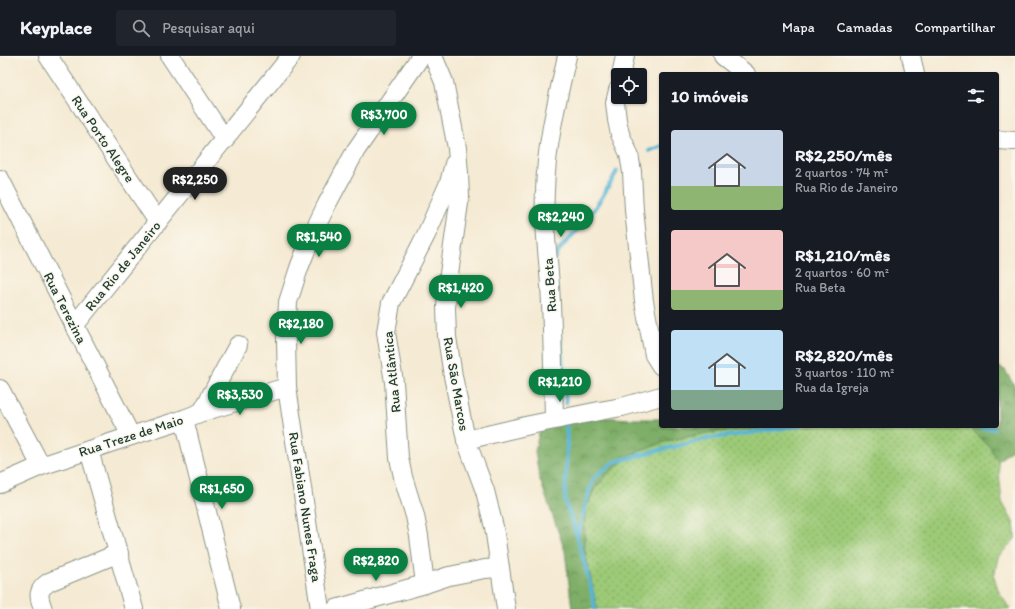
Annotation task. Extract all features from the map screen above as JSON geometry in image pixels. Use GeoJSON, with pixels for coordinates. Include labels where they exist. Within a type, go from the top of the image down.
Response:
{"type":"FeatureCollection","features":[{"type":"Feature","properties":{"kind":"street","name":"Rua Porto Alegre"},"geometry":{"type":"LineString","coordinates":[[48,56],[158,222]]}},
{"type":"Feature","properties":{"kind":"street"},"geometry":{"type":"LineString","coordinates":[[170,56],[225,140]]}},
{"type":"Feature","properties":{"kind":"street","name":"Rua Rio de Janeiro"},"geometry":{"type":"LineString","coordinates":[[74,326],[225,140],[290,56]]}},
{"type":"Feature","properties":{"kind":"street","name":"Rua Fabiano Nunes Fraga"},"geometry":{"type":"LineString","coordinates":[[320,609],[287,387],[286,340],[288,302],[312,235],[356,150],[421,56]]}},
{"type":"Feature","properties":{"kind":"street","name":"Rua São Marcos"},"geometry":{"type":"LineString","coordinates":[[433,56],[444,82],[457,148],[460,196],[448,281],[446,308],[447,337],[452,376],[466,440],[485,491],[494,527],[506,609]]}},
{"type":"Feature","properties":{"kind":"street","name":"Rua Beta"},"geometry":{"type":"LineString","coordinates":[[554,420],[552,320],[544,192],[552,125],[567,56]]}},
{"type":"Feature","properties":{"kind":"street"},"geometry":{"type":"LineString","coordinates":[[622,68],[625,56]]}},
{"type":"Feature","properties":{"kind":"street"},"geometry":{"type":"LineString","coordinates":[[723,56],[743,72]]}},
{"type":"Feature","properties":{"kind":"street"},"geometry":{"type":"LineString","coordinates":[[911,56],[915,72]]}},
{"type":"Feature","properties":{"kind":"street"},"geometry":{"type":"LineString","coordinates":[[615,104],[620,134],[629,154],[644,301],[654,355],[659,363]]}},
{"type":"Feature","properties":{"kind":"street"},"geometry":{"type":"LineString","coordinates":[[999,140],[1015,141]]}},
{"type":"Feature","properties":{"kind":"street","name":"Rua Atlântica"},"geometry":{"type":"LineString","coordinates":[[425,584],[415,516],[399,458],[394,382],[386,332],[391,304],[426,235],[449,183],[457,148]]}},
{"type":"Feature","properties":{"kind":"street","name":"Rua Terezina"},"geometry":{"type":"LineString","coordinates":[[0,179],[131,436]]}},
{"type":"Feature","properties":{"kind":"street"},"geometry":{"type":"LineString","coordinates":[[202,412],[238,345]]}},
{"type":"Feature","properties":{"kind":"street","name":"Rua Treze de Maio"},"geometry":{"type":"LineString","coordinates":[[0,484],[41,466],[202,412],[287,387]]}},
{"type":"Feature","properties":{"kind":"street"},"geometry":{"type":"LineString","coordinates":[[0,389],[41,466]]}},
{"type":"Feature","properties":{"kind":"street"},"geometry":{"type":"LineString","coordinates":[[466,440],[554,420],[622,407],[659,397]]}},
{"type":"Feature","properties":{"kind":"street"},"geometry":{"type":"LineString","coordinates":[[184,419],[231,609]]}},
{"type":"Feature","properties":{"kind":"street"},"geometry":{"type":"LineString","coordinates":[[89,450],[134,609]]}},
{"type":"Feature","properties":{"kind":"street"},"geometry":{"type":"LineString","coordinates":[[43,609],[39,599],[40,591],[44,585],[119,553]]}},
{"type":"Feature","properties":{"kind":"street"},"geometry":{"type":"LineString","coordinates":[[336,609],[449,576],[485,569],[500,568]]}},
{"type":"Feature","properties":{"kind":"green space"},"geometry":{"type":"Polygon","coordinates":[[[999,367],[1005,370],[1015,387],[1015,447],[998,461],[989,446],[970,428],[999,428],[999,367]]]}},
{"type":"Feature","properties":{"kind":"green space"},"geometry":{"type":"Polygon","coordinates":[[[582,416],[659,419],[659,428],[756,428],[706,433],[667,441],[632,454],[609,472],[595,488],[585,510],[584,546],[597,609],[572,609],[565,551],[539,477],[535,451],[539,433],[556,419],[582,416]]]}},
{"type":"Feature","properties":{"kind":"green space"},"geometry":{"type":"Polygon","coordinates":[[[756,428],[970,428],[989,446],[998,461],[1002,502],[1013,522],[1015,530],[1015,539],[998,557],[994,577],[999,592],[1010,609],[597,609],[584,546],[585,510],[595,488],[609,472],[632,454],[667,441],[706,433],[756,428]]]}},
{"type":"Feature","properties":{"kind":"waterway"},"geometry":{"type":"LineString","coordinates":[[649,151],[659,147]]}},
{"type":"Feature","properties":{"kind":"waterway"},"geometry":{"type":"LineString","coordinates":[[555,258],[557,253],[591,213],[603,196],[617,171]]}},
{"type":"Feature","properties":{"kind":"waterway"},"geometry":{"type":"LineString","coordinates":[[561,341],[566,403]]}},
{"type":"Feature","properties":{"kind":"waterway"},"geometry":{"type":"LineString","coordinates":[[566,422],[567,440],[565,501],[577,536],[595,609]]}},
{"type":"Feature","properties":{"kind":"waterway"},"geometry":{"type":"LineString","coordinates":[[577,536],[593,480],[598,474],[614,462],[706,439],[786,428]]}},
{"type":"Feature","properties":{"kind":"waterway"},"geometry":{"type":"LineString","coordinates":[[985,428],[994,429]]}}]}
